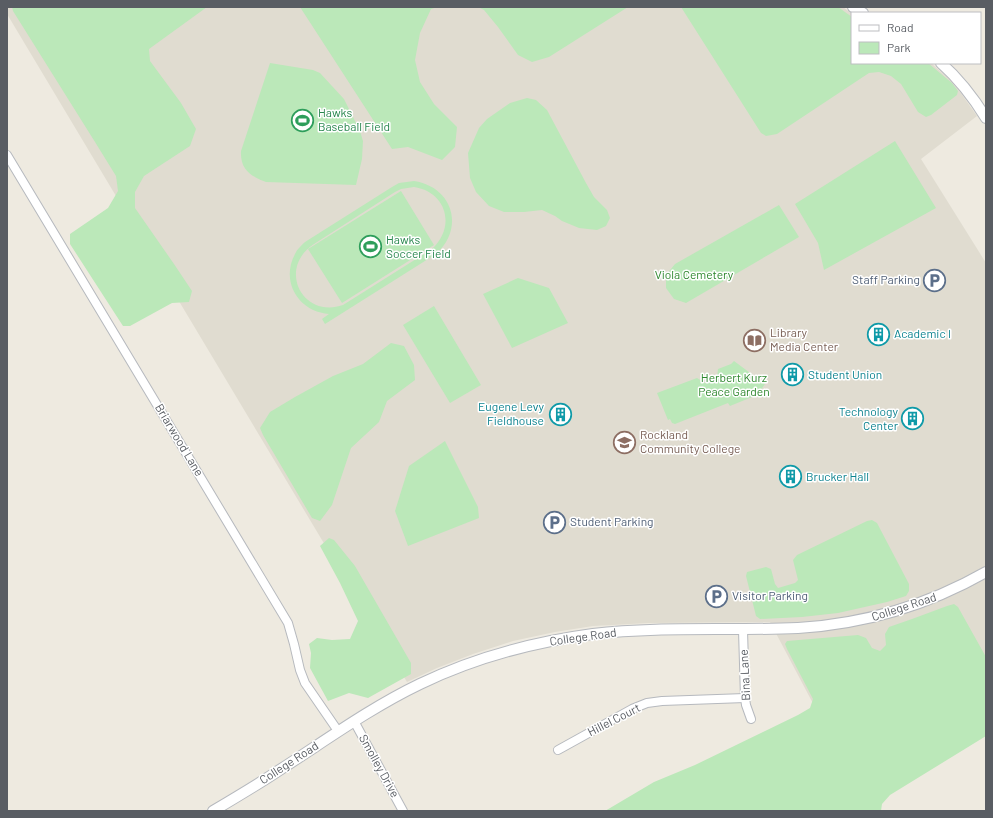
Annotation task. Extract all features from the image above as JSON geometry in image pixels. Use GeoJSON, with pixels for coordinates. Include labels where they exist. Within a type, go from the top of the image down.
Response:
{"type":"FeatureCollection","features":[{"type":"Feature","properties":{"kind":"street"},"geometry":{"type":"LineString","coordinates":[[942,64],[965,88],[986,118]]}},
{"type":"Feature","properties":{"kind":"street","name":"Briarwood Lane"},"geometry":{"type":"LineString","coordinates":[[7,155],[288,622],[304,683],[338,731]]}},
{"type":"Feature","properties":{"kind":"street","name":"College Road"},"geometry":{"type":"LineString","coordinates":[[213,811],[277,772],[354,721],[402,693],[446,672],[494,655],[537,644],[612,632],[778,629],[817,627],[847,623],[871,618],[931,599],[986,572]]}},
{"type":"Feature","properties":{"kind":"street","name":"Bina Lane"},"geometry":{"type":"LineString","coordinates":[[743,630],[745,698],[751,719]]}},
{"type":"Feature","properties":{"kind":"street","name":"Hillel Court"},"geometry":{"type":"LineString","coordinates":[[558,750],[632,709],[647,703],[662,701],[745,698]]}},
{"type":"Feature","properties":{"kind":"street","name":"Smolley Drive"},"geometry":{"type":"LineString","coordinates":[[354,721],[403,811]]}},
{"type":"Feature","properties":{"kind":"shaded area","name":"Rockland Community College"},"geometry":{"type":"Polygon","coordinates":[[[7,7],[843,7],[851,13],[851,64],[932,64],[951,81],[977,116],[921,159],[986,263],[986,735],[865,802],[770,622],[648,623],[593,626],[555,632],[513,641],[473,654],[407,682],[7,14],[7,7]]]}},
{"type":"Feature","properties":{"kind":"green space"},"geometry":{"type":"Polygon","coordinates":[[[12,7],[207,7],[149,49],[150,61],[181,103],[196,129],[190,146],[144,176],[135,192],[135,208],[192,291],[189,302],[172,303],[130,326],[123,326],[70,244],[70,234],[108,208],[118,191],[116,176],[13,11],[12,7]]]}},
{"type":"Feature","properties":{"kind":"green space"},"geometry":{"type":"Polygon","coordinates":[[[300,7],[438,7],[431,9],[420,33],[415,60],[420,82],[434,104],[457,127],[455,147],[442,160],[408,147],[392,149],[300,7]]]}},
{"type":"Feature","properties":{"kind":"green space"},"geometry":{"type":"Polygon","coordinates":[[[478,7],[628,7],[549,57],[532,62],[518,55],[484,10],[478,7]]]}},
{"type":"Feature","properties":{"kind":"green space"},"geometry":{"type":"Polygon","coordinates":[[[681,7],[838,7],[851,16],[851,64],[929,64],[952,83],[958,91],[957,95],[931,115],[926,117],[918,112],[901,84],[891,76],[879,72],[869,73],[777,134],[766,136],[761,133],[681,7]]]}},
{"type":"Feature","properties":{"kind":"green space","name":"Hawks Baseball Field"},"geometry":{"type":"Polygon","coordinates":[[[270,63],[313,70],[320,73],[344,99],[360,131],[363,141],[362,159],[356,185],[266,182],[255,177],[244,167],[242,163],[241,151],[270,63]]]}},
{"type":"Feature","properties":{"kind":"green space"},"geometry":{"type":"Polygon","coordinates":[[[527,98],[536,100],[547,110],[594,197],[607,210],[610,218],[606,226],[597,230],[579,228],[542,210],[504,212],[489,206],[476,192],[470,178],[468,153],[479,128],[487,119],[510,103],[527,98]]]}},
{"type":"Feature","properties":{"kind":"green space"},"geometry":{"type":"Polygon","coordinates":[[[895,141],[936,208],[824,270],[818,243],[795,204],[895,141]]]}},
{"type":"Feature","properties":{"kind":"green space"},"geometry":{"type":"Polygon","coordinates":[[[414,181],[427,185],[438,191],[446,200],[452,221],[450,232],[445,244],[436,254],[325,324],[322,319],[329,314],[318,312],[301,302],[291,285],[291,265],[296,252],[305,242],[399,183],[414,181]],[[414,187],[401,189],[314,244],[303,254],[297,266],[296,278],[299,289],[306,298],[316,305],[328,307],[343,305],[432,249],[444,231],[446,221],[441,203],[425,190],[414,187]]]}},
{"type":"Feature","properties":{"kind":"green space","name":"Hawks Soccer Field"},"geometry":{"type":"Polygon","coordinates":[[[401,191],[434,245],[342,303],[308,249],[401,191]]]}},
{"type":"Feature","properties":{"kind":"green space","name":"Viola Cemetery"},"geometry":{"type":"Polygon","coordinates":[[[779,205],[799,237],[686,303],[674,299],[666,288],[666,275],[675,264],[779,205]]]}},
{"type":"Feature","properties":{"kind":"green space"},"geometry":{"type":"Polygon","coordinates":[[[518,278],[549,288],[568,323],[512,348],[483,294],[518,278]]]}},
{"type":"Feature","properties":{"kind":"green space"},"geometry":{"type":"Polygon","coordinates":[[[434,306],[481,385],[450,403],[403,325],[434,306]]]}},
{"type":"Feature","properties":{"kind":"green space"},"geometry":{"type":"Polygon","coordinates":[[[391,343],[404,346],[414,365],[415,380],[387,401],[379,422],[351,448],[332,505],[320,521],[312,518],[260,428],[270,412],[333,376],[363,364],[391,343]]]}},
{"type":"Feature","properties":{"kind":"green space","name":"Herbert Kurz Peace Garden"},"geometry":{"type":"Polygon","coordinates":[[[734,361],[765,384],[757,395],[730,406],[728,403],[675,424],[672,423],[670,419],[668,420],[657,393],[697,378],[705,383],[717,378],[718,369],[731,364],[734,361]]]}},
{"type":"Feature","properties":{"kind":"green space"},"geometry":{"type":"Polygon","coordinates":[[[445,441],[478,507],[479,518],[408,546],[395,511],[409,466],[445,441]]]}},
{"type":"Feature","properties":{"kind":"green space"},"geometry":{"type":"Polygon","coordinates":[[[872,520],[877,523],[909,584],[909,591],[906,596],[887,602],[838,613],[802,617],[760,619],[756,616],[746,576],[747,572],[766,567],[771,569],[775,584],[778,588],[795,583],[798,580],[793,560],[797,555],[867,521],[872,520]]]}},
{"type":"Feature","properties":{"kind":"green space"},"geometry":{"type":"Polygon","coordinates":[[[329,538],[334,540],[355,566],[411,663],[411,674],[368,698],[349,693],[328,701],[310,668],[311,653],[309,644],[317,638],[332,640],[350,639],[358,621],[320,546],[329,538]]]}},
{"type":"Feature","properties":{"kind":"green space"},"geometry":{"type":"Polygon","coordinates":[[[954,604],[958,607],[986,657],[986,736],[890,795],[882,804],[881,811],[605,811],[654,782],[695,765],[810,708],[813,699],[787,649],[785,644],[787,641],[858,635],[866,638],[872,648],[880,651],[886,645],[885,634],[889,627],[954,604]]]}},
{"type":"Feature","properties":{"kind":"place","name":"Hawks Baseball Field"},"geometry":{"type":"Point","coordinates":[303,120]}},
{"type":"Feature","properties":{"kind":"place","name":"Hawks Soccer Field"},"geometry":{"type":"Point","coordinates":[371,247]}},
{"type":"Feature","properties":{"kind":"place","name":"Staff Parking"},"geometry":{"type":"Point","coordinates":[935,280]}},
{"type":"Feature","properties":{"kind":"place","name":"Academic I"},"geometry":{"type":"Point","coordinates":[879,334]}},
{"type":"Feature","properties":{"kind":"place","name":"Library Media Center"},"geometry":{"type":"Point","coordinates":[754,340]}},
{"type":"Feature","properties":{"kind":"place","name":"Student Union"},"geometry":{"type":"Point","coordinates":[793,375]}},
{"type":"Feature","properties":{"kind":"place","name":"Eugene Levy Fieldhouse"},"geometry":{"type":"Point","coordinates":[560,414]}},
{"type":"Feature","properties":{"kind":"place","name":"Technology Center"},"geometry":{"type":"Point","coordinates":[913,419]}},
{"type":"Feature","properties":{"kind":"place","name":"Rockland Community College"},"geometry":{"type":"Point","coordinates":[625,442]}},
{"type":"Feature","properties":{"kind":"place","name":"Brucker Hall"},"geometry":{"type":"Point","coordinates":[791,477]}},
{"type":"Feature","properties":{"kind":"place","name":"Student Parking"},"geometry":{"type":"Point","coordinates":[555,522]}},
{"type":"Feature","properties":{"kind":"place","name":"Visitor Parking"},"geometry":{"type":"Point","coordinates":[716,596]}}]}
